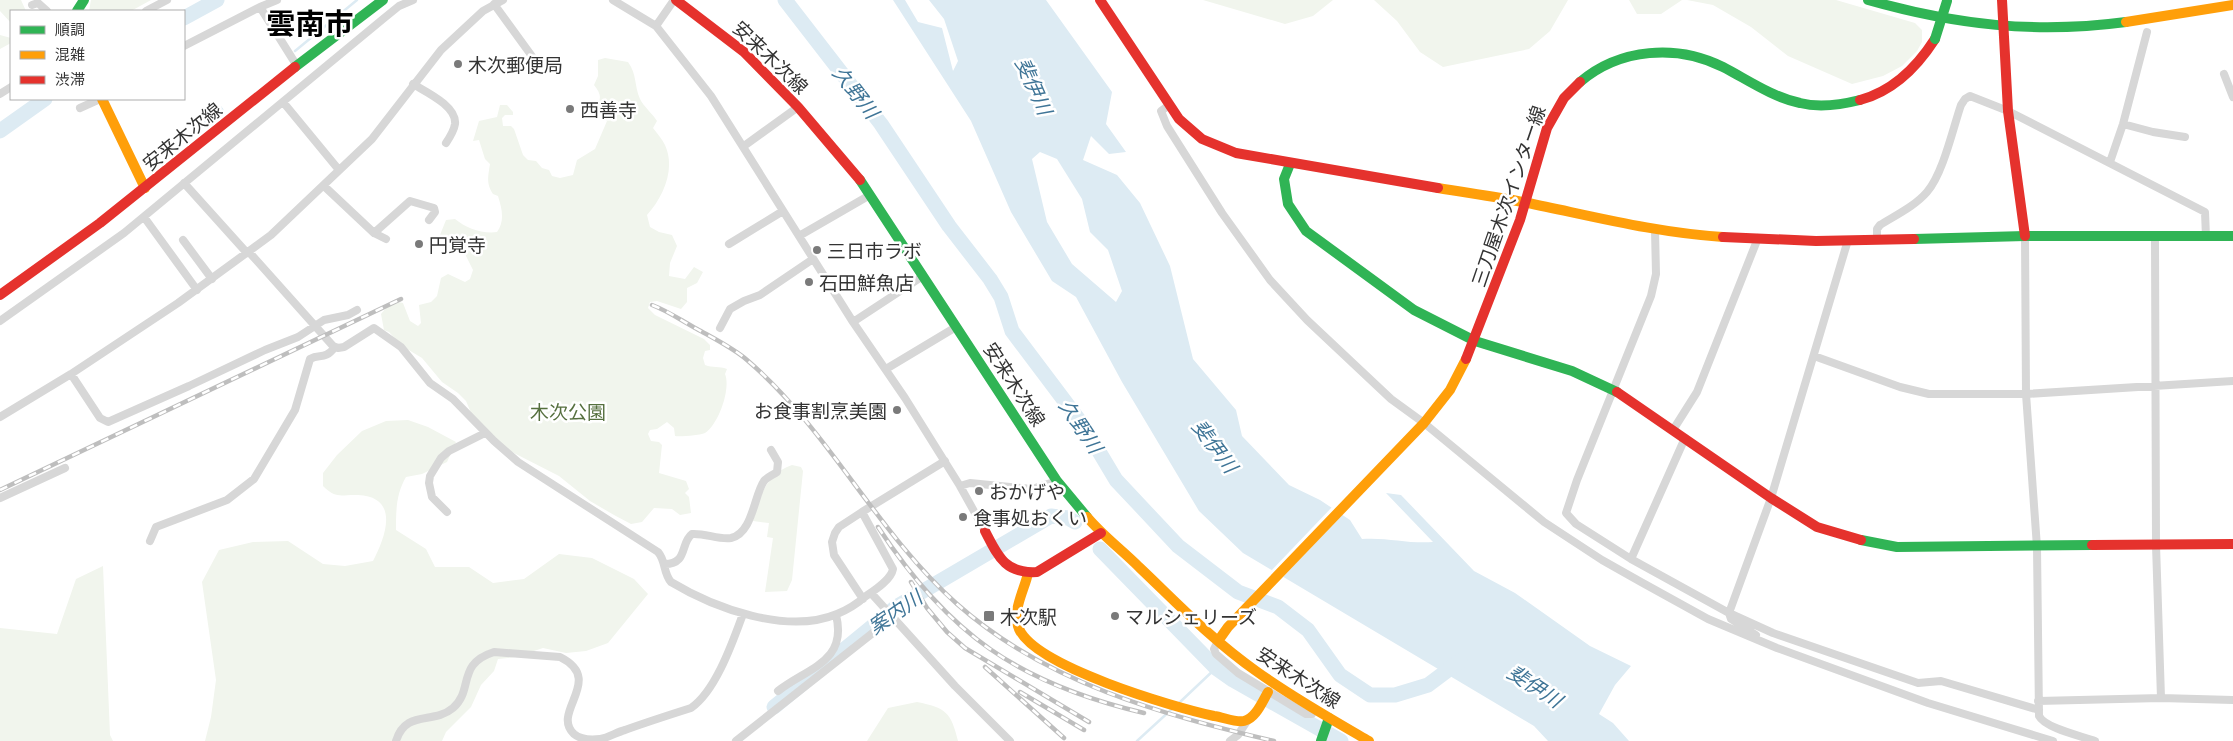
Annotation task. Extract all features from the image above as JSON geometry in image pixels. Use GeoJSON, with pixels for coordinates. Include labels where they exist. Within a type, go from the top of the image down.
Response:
{"type":"FeatureCollection","features":[{"type":"Feature","properties":{"kind":"main road","name":"安来木次線"},"geometry":{"type":"LineString","coordinates":[[0,295],[61,254],[296,66],[383,0]]}},
{"type":"Feature","properties":{"kind":"main road","name":"安来木次線"},"geometry":{"type":"LineString","coordinates":[[675,0],[744,52],[798,107],[841,156],[870,195],[1057,481],[1101,534],[1125,553],[1204,630],[1260,674],[1314,709],[1328,721],[1370,741]]}},
{"type":"Feature","properties":{"kind":"main road"},"geometry":{"type":"LineString","coordinates":[[1100,0],[1168,106],[1190,131],[1212,145],[1236,153],[1290,164],[1526,203],[1655,230],[1691,235],[1848,240],[2025,236],[2155,238],[2233,236]]}},
{"type":"Feature","properties":{"kind":"main road"},"geometry":{"type":"LineString","coordinates":[[1868,0],[1906,11],[2002,27],[2059,28],[2108,24],[2233,5]]}},
{"type":"Feature","properties":{"kind":"main road","name":"三刀屋木次インター線"},"geometry":{"type":"LineString","coordinates":[[1218,641],[1228,626],[1421,427],[1446,398],[1475,341],[1526,203],[1538,154],[1548,126],[1559,104],[1576,85],[1614,60],[1659,51],[1683,52],[1728,68],[1790,101],[1815,106],[1840,104],[1883,93],[1897,83],[1926,55],[1942,21],[1947,0]]}},
{"type":"Feature","properties":{"kind":"main road"},"geometry":{"type":"LineString","coordinates":[[2002,0],[2008,111],[2025,236]]}},
{"type":"Feature","properties":{"kind":"main road"},"geometry":{"type":"LineString","coordinates":[[101,100],[145,188]]}},
{"type":"Feature","properties":{"kind":"main road"},"geometry":{"type":"LineString","coordinates":[[1290,164],[1284,179],[1288,204],[1306,231],[1414,310],[1475,341],[1572,371],[1613,389],[1771,498],[1817,527],[1881,545],[2037,547],[2233,544]]}},
{"type":"Feature","properties":{"kind":"main road"},"geometry":{"type":"LineString","coordinates":[[985,531],[1006,566],[1017,572],[1028,573],[1037,572],[1101,534]]}},
{"type":"Feature","properties":{"kind":"main road"},"geometry":{"type":"LineString","coordinates":[[1028,573],[1017,613],[1018,626],[1024,638],[1053,658],[1107,682],[1187,709],[1247,721],[1265,696]]}},
{"type":"Feature","properties":{"kind":"main road"},"geometry":{"type":"LineString","coordinates":[[1321,741],[1328,721]]}},
{"type":"Feature","properties":{"kind":"street"},"geometry":{"type":"LineString","coordinates":[[148,10],[167,0]]}},
{"type":"Feature","properties":{"kind":"street"},"geometry":{"type":"LineString","coordinates":[[185,45],[277,0]]}},
{"type":"Feature","properties":{"kind":"street"},"geometry":{"type":"LineString","coordinates":[[0,320],[94,255],[144,217],[399,6],[413,0]]}},
{"type":"Feature","properties":{"kind":"street"},"geometry":{"type":"LineString","coordinates":[[612,0],[656,26],[711,96],[853,322],[886,368],[945,461],[985,531]]}},
{"type":"Feature","properties":{"kind":"street"},"geometry":{"type":"LineString","coordinates":[[656,26],[675,0]]}},
{"type":"Feature","properties":{"kind":"street"},"geometry":{"type":"LineString","coordinates":[[0,417],[71,374],[197,290],[271,235],[372,139],[441,50],[499,1],[542,70]]}},
{"type":"Feature","properties":{"kind":"street"},"geometry":{"type":"LineString","coordinates":[[32,5],[41,4],[46,10]]}},
{"type":"Feature","properties":{"kind":"street"},"geometry":{"type":"LineString","coordinates":[[260,7],[296,66]]}},
{"type":"Feature","properties":{"kind":"street"},"geometry":{"type":"LineString","coordinates":[[2110,162],[2123,124],[2147,32]]}},
{"type":"Feature","properties":{"kind":"street"},"geometry":{"type":"LineString","coordinates":[[2224,74],[2233,97]]}},
{"type":"Feature","properties":{"kind":"street"},"geometry":{"type":"LineString","coordinates":[[413,84],[451,111],[455,122],[446,143]]}},
{"type":"Feature","properties":{"kind":"street"},"geometry":{"type":"LineString","coordinates":[[1877,239],[1880,225],[1917,202],[1933,182],[1961,105],[1965,99],[1972,96],[2008,111],[2205,212],[2206,237]]}},
{"type":"Feature","properties":{"kind":"street"},"geometry":{"type":"LineString","coordinates":[[80,108],[99,100]]}},
{"type":"Feature","properties":{"kind":"street"},"geometry":{"type":"LineString","coordinates":[[283,102],[340,170]]}},
{"type":"Feature","properties":{"kind":"street"},"geometry":{"type":"LineString","coordinates":[[1168,106],[1161,111],[1167,126],[1222,213],[1270,280],[1326,340],[1421,427],[1544,522],[1602,560],[1708,619],[1776,648],[1928,703],[2053,741]]}},
{"type":"Feature","properties":{"kind":"street"},"geometry":{"type":"LineString","coordinates":[[744,146],[798,107]]}},
{"type":"Feature","properties":{"kind":"street"},"geometry":{"type":"LineString","coordinates":[[2123,124],[2152,132],[2184,137]]}},
{"type":"Feature","properties":{"kind":"street"},"geometry":{"type":"LineString","coordinates":[[184,183],[335,347],[344,347],[372,329],[377,329],[401,347],[430,383],[453,399],[518,462],[658,552],[664,564],[666,576],[671,582],[743,614],[785,621],[811,620],[836,615],[871,593],[889,578],[893,569],[862,512]]}},
{"type":"Feature","properties":{"kind":"street"},"geometry":{"type":"LineString","coordinates":[[324,186],[374,233],[386,239]]}},
{"type":"Feature","properties":{"kind":"street"},"geometry":{"type":"LineString","coordinates":[[799,236],[870,195]]}},
{"type":"Feature","properties":{"kind":"street"},"geometry":{"type":"LineString","coordinates":[[374,233],[410,201],[434,208],[435,212],[429,220]]}},
{"type":"Feature","properties":{"kind":"street"},"geometry":{"type":"LineString","coordinates":[[729,244],[783,211]]}},
{"type":"Feature","properties":{"kind":"street"},"geometry":{"type":"LineString","coordinates":[[144,217],[197,290]]}},
{"type":"Feature","properties":{"kind":"street"},"geometry":{"type":"LineString","coordinates":[[1655,230],[1656,274],[1651,296],[1566,512],[1576,524],[1631,559],[1729,613],[1773,633],[1918,683],[1941,680],[2039,710]]}},
{"type":"Feature","properties":{"kind":"street"},"geometry":{"type":"LineString","coordinates":[[2025,236],[2026,394],[2037,547],[2038,701],[2040,718],[2044,722],[2095,741]]}},
{"type":"Feature","properties":{"kind":"street"},"geometry":{"type":"LineString","coordinates":[[1674,430],[1697,392],[1758,238]]}},
{"type":"Feature","properties":{"kind":"street"},"geometry":{"type":"LineString","coordinates":[[2155,238],[2157,386],[2156,545],[2161,698]]}},
{"type":"Feature","properties":{"kind":"street"},"geometry":{"type":"LineString","coordinates":[[183,240],[212,279]]}},
{"type":"Feature","properties":{"kind":"street"},"geometry":{"type":"LineString","coordinates":[[1776,648],[1731,619],[1729,613],[1771,498],[1848,240]]}},
{"type":"Feature","properties":{"kind":"street"},"geometry":{"type":"LineString","coordinates":[[720,328],[730,309],[744,301],[760,296],[813,259]]}},
{"type":"Feature","properties":{"kind":"street"},"geometry":{"type":"LineString","coordinates":[[853,322],[923,276]]}},
{"type":"Feature","properties":{"kind":"street"},"geometry":{"type":"LineString","coordinates":[[71,374],[100,418],[108,422],[264,350],[298,337],[329,318],[348,315],[357,310]]}},
{"type":"Feature","properties":{"kind":"street"},"geometry":{"type":"LineString","coordinates":[[886,368],[956,327]]}},
{"type":"Feature","properties":{"kind":"street"},"geometry":{"type":"LineString","coordinates":[[150,541],[156,527],[227,500],[254,479],[295,410],[310,360],[330,353],[335,347]]}},
{"type":"Feature","properties":{"kind":"street"},"geometry":{"type":"LineString","coordinates":[[1814,356],[1900,387],[1929,394],[2026,394],[2233,381]]}},
{"type":"Feature","properties":{"kind":"street"},"geometry":{"type":"LineString","coordinates":[[447,512],[432,497],[429,483],[430,476],[440,458],[449,451],[485,432]]}},
{"type":"Feature","properties":{"kind":"street"},"geometry":{"type":"LineString","coordinates":[[1631,559],[1685,438]]}},
{"type":"Feature","properties":{"kind":"street"},"geometry":{"type":"LineString","coordinates":[[664,564],[676,561],[683,554],[686,542],[692,534],[735,537],[753,514],[765,480],[777,472],[778,462],[771,450]]}},
{"type":"Feature","properties":{"kind":"street"},"geometry":{"type":"LineString","coordinates":[[863,598],[834,555],[832,542],[839,528],[945,461]]}},
{"type":"Feature","properties":{"kind":"street"},"geometry":{"type":"LineString","coordinates":[[0,498],[65,468]]}},
{"type":"Feature","properties":{"kind":"street"},"geometry":{"type":"LineString","coordinates":[[960,486],[970,483],[1032,489],[1057,481]]}},
{"type":"Feature","properties":{"kind":"street"},"geometry":{"type":"LineString","coordinates":[[871,593],[955,686],[1010,741]]}},
{"type":"Feature","properties":{"kind":"street"},"geometry":{"type":"LineString","coordinates":[[396,741],[407,724],[452,709],[463,692],[469,670],[484,655],[494,652],[560,658],[569,662],[579,679],[579,686],[568,717],[569,728],[582,738],[601,740],[691,708],[704,694],[727,656],[743,614]]}},
{"type":"Feature","properties":{"kind":"street"},"geometry":{"type":"LineString","coordinates":[[736,741],[833,658],[838,641],[836,615]]}},
{"type":"Feature","properties":{"kind":"street"},"geometry":{"type":"LineString","coordinates":[[778,691],[791,680],[800,678],[833,658],[893,617]]}},
{"type":"Feature","properties":{"kind":"street"},"geometry":{"type":"LineString","coordinates":[[1218,641],[1214,649],[1218,656],[1265,696],[1306,714],[1310,714],[1314,709]]}},
{"type":"Feature","properties":{"kind":"street"},"geometry":{"type":"LineString","coordinates":[[2038,701],[2161,698],[2233,700]]}},
{"type":"Feature","properties":{"kind":"street"},"geometry":{"type":"LineString","coordinates":[[1233,741],[1247,721]]}},
{"type":"Feature","properties":{"kind":"green space"},"geometry":{"type":"Polygon","coordinates":[[[0,0],[21,0],[26,10],[10,10],[10,22],[0,11],[0,0]]]}},
{"type":"Feature","properties":{"kind":"green space"},"geometry":{"type":"Polygon","coordinates":[[[91,0],[151,0],[133,10],[89,10],[91,0]]]}},
{"type":"Feature","properties":{"kind":"green space"},"geometry":{"type":"Polygon","coordinates":[[[1203,0],[1333,0],[1313,16],[1285,24],[1203,0]]]}},
{"type":"Feature","properties":{"kind":"green space"},"geometry":{"type":"Polygon","coordinates":[[[1374,0],[1568,0],[1550,31],[1529,49],[1443,67],[1420,52],[1397,21],[1374,0]]]}},
{"type":"Feature","properties":{"kind":"green space"},"geometry":{"type":"Polygon","coordinates":[[[1629,0],[1682,0],[1661,14],[1637,14],[1629,0]]]}},
{"type":"Feature","properties":{"kind":"green space"},"geometry":{"type":"Polygon","coordinates":[[[1687,0],[1836,0],[1915,23],[1922,30],[1922,42],[1917,51],[1902,66],[1883,76],[1852,84],[1788,56],[1751,27],[1713,5],[1687,0]]]}},
{"type":"Feature","properties":{"kind":"green space"},"geometry":{"type":"Polygon","coordinates":[[[0,35],[10,38],[10,44],[0,49],[0,35]]]}},
{"type":"Feature","properties":{"kind":"green space","name":"木次公園"},"geometry":{"type":"Polygon","coordinates":[[[605,58],[628,62],[633,71],[640,99],[657,121],[653,128],[664,143],[668,154],[668,173],[663,191],[647,215],[650,227],[659,232],[672,235],[677,246],[670,263],[669,276],[685,279],[694,267],[703,272],[697,283],[687,288],[687,302],[681,309],[657,301],[650,302],[648,308],[655,315],[704,339],[710,345],[710,350],[705,351],[703,358],[705,365],[727,369],[725,374],[725,396],[719,414],[715,422],[705,433],[675,436],[674,428],[667,422],[657,429],[650,430],[648,434],[651,441],[659,442],[662,445],[659,473],[686,481],[689,489],[685,493],[689,497],[691,513],[680,515],[672,509],[654,508],[642,522],[631,524],[590,501],[559,476],[510,451],[472,415],[466,401],[442,382],[422,358],[402,346],[389,332],[384,330],[381,314],[393,304],[403,303],[410,321],[418,326],[421,323],[419,305],[431,302],[437,296],[441,278],[448,274],[465,282],[470,279],[473,270],[465,254],[454,251],[440,235],[446,220],[455,219],[469,228],[486,232],[497,232],[500,228],[502,210],[498,196],[493,194],[488,183],[490,164],[485,159],[479,140],[473,141],[479,121],[497,117],[500,105],[507,105],[513,112],[513,115],[505,115],[502,118],[503,126],[511,126],[514,129],[523,155],[528,160],[536,161],[542,168],[549,170],[552,176],[560,178],[573,175],[577,160],[595,149],[607,121],[600,115],[596,107],[600,96],[594,85],[598,76],[598,60],[605,58]]]}},
{"type":"Feature","properties":{"kind":"green space"},"geometry":{"type":"Polygon","coordinates":[[[408,420],[428,427],[456,442],[447,462],[422,474],[406,477],[397,503],[396,530],[426,549],[435,567],[469,567],[493,583],[524,579],[559,554],[592,558],[634,579],[648,594],[608,643],[586,651],[566,653],[543,648],[516,657],[498,659],[494,671],[481,685],[471,707],[446,732],[442,741],[205,741],[211,717],[216,680],[202,582],[219,550],[253,542],[288,541],[323,564],[345,566],[373,561],[385,531],[385,511],[380,503],[371,497],[336,495],[332,493],[323,486],[323,473],[337,455],[362,431],[386,421],[408,420]]]}},
{"type":"Feature","properties":{"kind":"green space"},"geometry":{"type":"Polygon","coordinates":[[[792,465],[801,467],[803,471],[792,580],[787,591],[765,592],[773,538],[767,537],[769,523],[753,521],[765,487],[776,474],[792,465]]]}},
{"type":"Feature","properties":{"kind":"green space"},"geometry":{"type":"Polygon","coordinates":[[[103,566],[110,735],[113,741],[0,741],[0,628],[57,634],[76,579],[103,566]]]}},
{"type":"Feature","properties":{"kind":"green space"},"geometry":{"type":"Polygon","coordinates":[[[917,702],[941,709],[946,713],[953,724],[958,741],[867,741],[888,708],[917,702]]]}},
{"type":"Feature","properties":{"kind":"water","name":"斐伊川"},"geometry":{"type":"Polygon","coordinates":[[[893,0],[905,0],[918,22],[942,28],[953,71],[958,61],[944,19],[929,0],[1046,0],[1112,92],[1106,124],[1126,152],[1109,154],[1091,136],[1083,160],[1117,175],[1140,203],[1170,266],[1193,359],[1236,410],[1242,436],[1289,485],[1320,500],[1350,520],[1362,539],[1433,542],[1386,493],[1401,495],[1474,571],[1515,593],[1590,646],[1631,666],[1615,685],[1599,714],[1613,723],[1629,741],[1548,741],[1534,726],[1243,553],[1199,511],[1122,382],[1076,297],[1052,281],[1011,212],[971,121],[893,0]],[[1040,152],[1032,159],[1047,222],[1072,264],[1116,302],[1122,291],[1108,250],[1090,232],[1082,199],[1057,159],[1040,152]]]}},
{"type":"Feature","properties":{"kind":"water"},"geometry":{"type":"Polygon","coordinates":[[[221,106],[224,110],[195,133],[192,130],[221,106]]]}},
{"type":"Feature","properties":{"kind":"water"},"geometry":{"type":"Polygon","coordinates":[[[186,135],[189,139],[168,157],[165,152],[186,135]]]}},
{"type":"Feature","properties":{"kind":"pier"},"geometry":{"type":"Polygon","coordinates":[[[1333,506],[1344,513],[1281,579],[1270,572],[1333,506]]]}},
{"type":"Feature","properties":{"kind":"waterway","name":"久野川"},"geometry":{"type":"LineString","coordinates":[[185,17],[217,0]]}},
{"type":"Feature","properties":{"kind":"waterway"},"geometry":{"type":"LineString","coordinates":[[295,51],[357,0]]}},
{"type":"Feature","properties":{"kind":"waterway","name":"久野川"},"geometry":{"type":"LineString","coordinates":[[785,0],[881,124],[949,226],[990,279],[1001,297],[1012,331],[1085,428],[1116,480],[1178,546],[1238,592],[1278,607],[1308,630],[1340,675],[1370,695],[1395,695],[1428,685],[1460,661]]}},
{"type":"Feature","properties":{"kind":"waterway","name":"久野川"},"geometry":{"type":"LineString","coordinates":[[0,131],[44,100]]}},
{"type":"Feature","properties":{"kind":"waterway","name":"案内川"},"geometry":{"type":"LineString","coordinates":[[774,707],[896,607],[1051,516],[1068,518],[1075,522]]}},
{"type":"Feature","properties":{"kind":"waterway","name":"案内川"},"geometry":{"type":"LineString","coordinates":[[1100,549],[1216,668],[1233,680],[1341,741]]}},
{"type":"Feature","properties":{"kind":"waterway"},"geometry":{"type":"LineString","coordinates":[[1179,703],[1216,668]]}},
{"type":"Feature","properties":{"kind":"waterway"},"geometry":{"type":"LineString","coordinates":[[1137,741],[1173,708]]}},
{"type":"Feature","properties":{"kind":"railway"},"geometry":{"type":"LineString","coordinates":[[0,490],[401,299]]}},
{"type":"Feature","properties":{"kind":"railway"},"geometry":{"type":"LineString","coordinates":[[652,305],[723,343],[747,360],[803,418],[877,514],[928,576],[957,604],[991,631],[1028,655],[1066,675],[1106,692],[1147,707],[1274,741]]}},
{"type":"Feature","properties":{"kind":"railway"},"geometry":{"type":"LineString","coordinates":[[878,527],[905,565],[932,597],[960,625],[990,649],[1023,669],[1059,686],[1099,701],[1144,713]]}},
{"type":"Feature","properties":{"kind":"railway"},"geometry":{"type":"LineString","coordinates":[[911,582],[927,608],[947,632],[965,648],[1089,722]]}},
{"type":"Feature","properties":{"kind":"railway"},"geometry":{"type":"LineString","coordinates":[[985,667],[1064,738]]}},
{"type":"Feature","properties":{"kind":"railway"},"geometry":{"type":"LineString","coordinates":[[1020,692],[1084,730]]}},
{"type":"Feature","properties":{"kind":"traffic: fast"},"geometry":{"type":"LineString","coordinates":[[78,10],[84,0]]}},
{"type":"Feature","properties":{"kind":"traffic: fast"},"geometry":{"type":"LineString","coordinates":[[295,67],[383,0]]}},
{"type":"Feature","properties":{"kind":"traffic: fast"},"geometry":{"type":"LineString","coordinates":[[1868,0],[1933,16],[1996,25],[2060,27],[2126,22]]}},
{"type":"Feature","properties":{"kind":"traffic: fast"},"geometry":{"type":"LineString","coordinates":[[1935,39],[1947,1]]}},
{"type":"Feature","properties":{"kind":"traffic: fast"},"geometry":{"type":"LineString","coordinates":[[1580,82],[1613,62],[1631,56],[1649,53],[1668,53],[1687,55],[1705,60],[1723,67],[1770,92],[1800,103],[1830,105],[1860,100]]}},
{"type":"Feature","properties":{"kind":"traffic: fast"},"geometry":{"type":"LineString","coordinates":[[1290,164],[1284,179],[1288,204],[1306,231],[1414,310],[1475,341],[1572,371],[1617,392]]}},
{"type":"Feature","properties":{"kind":"traffic: fast"},"geometry":{"type":"LineString","coordinates":[[860,180],[1057,481],[1087,517]]}},
{"type":"Feature","properties":{"kind":"traffic: fast"},"geometry":{"type":"LineString","coordinates":[[1914,239],[2025,236],[2233,236]]}},
{"type":"Feature","properties":{"kind":"traffic: fast"},"geometry":{"type":"LineString","coordinates":[[1861,540],[1897,547],[2092,545]]}},
{"type":"Feature","properties":{"kind":"traffic: fast"},"geometry":{"type":"LineString","coordinates":[[1321,741],[1329,718]]}},
{"type":"Feature","properties":{"kind":"traffic: slow"},"geometry":{"type":"LineString","coordinates":[[2126,22],[2233,5]]}},
{"type":"Feature","properties":{"kind":"traffic: slow"},"geometry":{"type":"LineString","coordinates":[[102,100],[145,188]]}},
{"type":"Feature","properties":{"kind":"traffic: slow"},"geometry":{"type":"LineString","coordinates":[[1438,188],[1517,201],[1649,228],[1723,237]]}},
{"type":"Feature","properties":{"kind":"traffic: slow"},"geometry":{"type":"LineString","coordinates":[[1218,641],[1228,627],[1424,423],[1450,390],[1466,359]]}},
{"type":"Feature","properties":{"kind":"traffic: slow"},"geometry":{"type":"LineString","coordinates":[[1087,517],[1196,621],[1240,659],[1298,699],[1369,741]]}},
{"type":"Feature","properties":{"kind":"traffic: slow"},"geometry":{"type":"LineString","coordinates":[[1028,573],[1018,608],[1017,622],[1019,629],[1031,643],[1051,657],[1077,671],[1139,695],[1237,721],[1244,721],[1252,717],[1268,692]]}},
{"type":"Feature","properties":{"kind":"traffic: jam"},"geometry":{"type":"LineString","coordinates":[[676,0],[744,52],[798,107],[860,180]]}},
{"type":"Feature","properties":{"kind":"traffic: jam"},"geometry":{"type":"LineString","coordinates":[[1100,0],[1179,119],[1202,139],[1236,153],[1438,188]]}},
{"type":"Feature","properties":{"kind":"traffic: jam"},"geometry":{"type":"LineString","coordinates":[[2002,0],[2008,111],[2025,236]]}},
{"type":"Feature","properties":{"kind":"traffic: jam"},"geometry":{"type":"LineString","coordinates":[[1860,100],[1884,91],[1904,77],[1935,39]]}},
{"type":"Feature","properties":{"kind":"traffic: jam"},"geometry":{"type":"LineString","coordinates":[[0,295],[100,223],[295,67]]}},
{"type":"Feature","properties":{"kind":"traffic: jam"},"geometry":{"type":"LineString","coordinates":[[1466,359],[1520,220],[1547,128],[1564,98],[1580,82]]}},
{"type":"Feature","properties":{"kind":"traffic: jam"},"geometry":{"type":"LineString","coordinates":[[1723,237],[1816,241],[1914,239]]}},
{"type":"Feature","properties":{"kind":"traffic: jam"},"geometry":{"type":"LineString","coordinates":[[1617,392],[1771,498],[1817,527],[1861,540]]}},
{"type":"Feature","properties":{"kind":"traffic: jam"},"geometry":{"type":"LineString","coordinates":[[985,531],[1004,562],[1017,570],[1026,572],[1037,572],[1101,533]]}},
{"type":"Feature","properties":{"kind":"traffic: jam"},"geometry":{"type":"LineString","coordinates":[[2092,545],[2233,544]]}},
{"type":"Feature","properties":{"kind":"place","name":"木次郵便局"},"geometry":{"type":"Point","coordinates":[458,64]}},
{"type":"Feature","properties":{"kind":"place","name":"西善寺"},"geometry":{"type":"Point","coordinates":[570,109]}},
{"type":"Feature","properties":{"kind":"place","name":"円覚寺"},"geometry":{"type":"Point","coordinates":[419,244]}},
{"type":"Feature","properties":{"kind":"place","name":"三日市ラボ"},"geometry":{"type":"Point","coordinates":[817,250]}},
{"type":"Feature","properties":{"kind":"place","name":"石田鮮魚店"},"geometry":{"type":"Point","coordinates":[809,282]}},
{"type":"Feature","properties":{"kind":"place","name":"お食事割烹美園"},"geometry":{"type":"Point","coordinates":[897,410]}},
{"type":"Feature","properties":{"kind":"place","name":"おかげや"},"geometry":{"type":"Point","coordinates":[979,491]}},
{"type":"Feature","properties":{"kind":"place","name":"食事処おくい"},"geometry":{"type":"Point","coordinates":[963,517]}},
{"type":"Feature","properties":{"kind":"place","name":"木次駅"},"geometry":{"type":"Point","coordinates":[989,616]}},
{"type":"Feature","properties":{"kind":"place","name":"マルシェリーズ"},"geometry":{"type":"Point","coordinates":[1115,616]}},
{"type":"Feature","properties":{"kind":"district","name":"雲南市"},"geometry":{"type":"Point","coordinates":[310,23]}}]}
